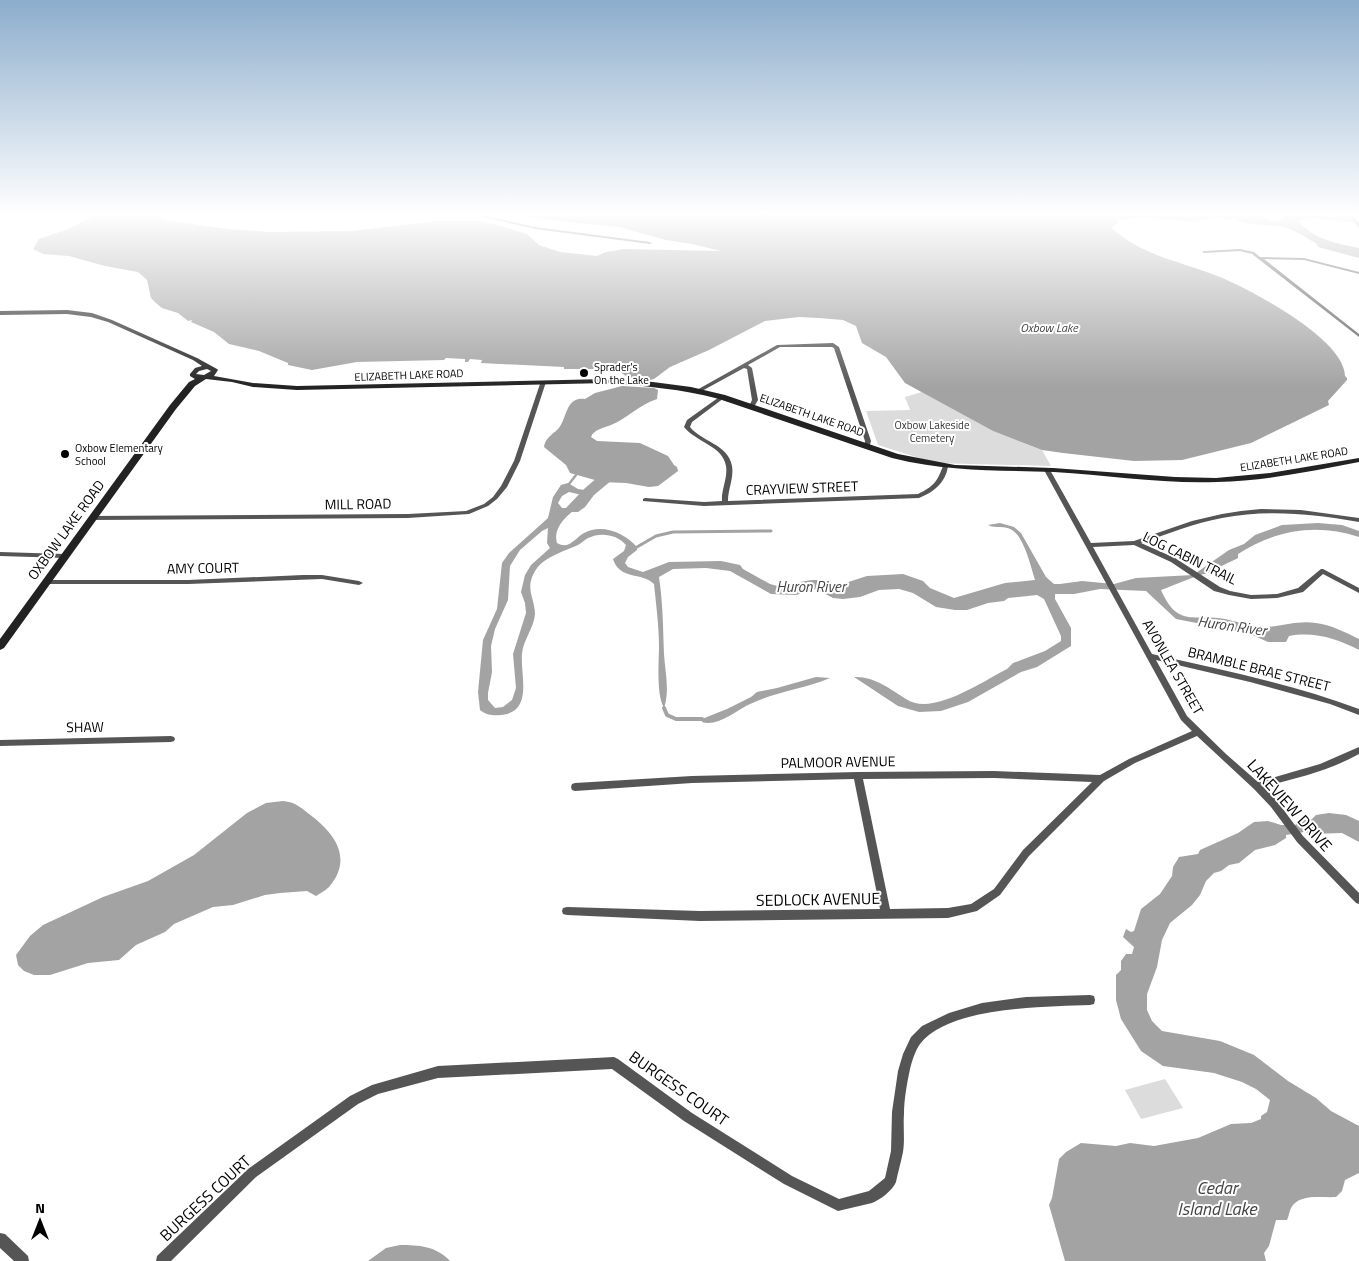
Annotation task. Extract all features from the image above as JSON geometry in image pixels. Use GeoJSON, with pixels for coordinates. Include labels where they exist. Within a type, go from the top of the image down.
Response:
{"type":"FeatureCollection","features":[{"type":"Feature","properties":{"kind":"street"},"geometry":{"type":"LineString","coordinates":[[1275,271],[1359,336]]}},
{"type":"Feature","properties":{"kind":"street","name":"ELIZABETH LAKE ROAD"},"geometry":{"type":"LineString","coordinates":[[0,313],[67,312],[92,315],[110,321],[173,350],[214,372],[256,385],[304,388],[543,382],[632,382],[698,390],[752,406],[920,463],[945,467],[1046,470],[1150,478],[1217,480],[1259,477],[1359,460]]}},
{"type":"Feature","properties":{"kind":"street"},"geometry":{"type":"LineString","coordinates":[[698,390],[746,366],[779,346],[833,346],[836,347],[868,441],[867,446]]}},
{"type":"Feature","properties":{"kind":"street","name":"ELIZABETH LAKE ROAD"},"geometry":{"type":"LineString","coordinates":[[173,350],[195,364],[195,372],[203,377],[214,372]]}},
{"type":"Feature","properties":{"kind":"street"},"geometry":{"type":"LineString","coordinates":[[746,366],[749,368],[755,400],[752,406]]}},
{"type":"Feature","properties":{"kind":"street"},"geometry":{"type":"LineString","coordinates":[[195,372],[214,372]]}},
{"type":"Feature","properties":{"kind":"street","name":"OXBOW LAKE ROAD"},"geometry":{"type":"LineString","coordinates":[[173,407],[179,393],[195,372]]}},
{"type":"Feature","properties":{"kind":"street"},"geometry":{"type":"LineString","coordinates":[[190,386],[214,372]]}},
{"type":"Feature","properties":{"kind":"street","name":"OXBOW LAKE ROAD"},"geometry":{"type":"LineString","coordinates":[[0,646],[173,407],[190,386],[203,377]]}},
{"type":"Feature","properties":{"kind":"street","name":"MILL ROAD"},"geometry":{"type":"LineString","coordinates":[[92,518],[408,516],[467,513],[486,505],[495,498],[504,486],[517,461],[543,382]]}},
{"type":"Feature","properties":{"kind":"street"},"geometry":{"type":"LineString","coordinates":[[722,397],[689,421],[687,426],[690,432],[703,438],[726,456],[730,466],[724,497],[725,503]]}},
{"type":"Feature","properties":{"kind":"street","name":"CRAYVIEW STREET"},"geometry":{"type":"LineString","coordinates":[[645,500],[704,504],[919,496],[932,489],[942,480],[945,467]]}},
{"type":"Feature","properties":{"kind":"street","name":"AVONLEA STREET"},"geometry":{"type":"LineString","coordinates":[[1040,841],[1101,779],[1132,761],[1198,732],[1184,718],[1046,470]]}},
{"type":"Feature","properties":{"kind":"street"},"geometry":{"type":"LineString","coordinates":[[1135,543],[1204,520],[1230,515],[1277,511],[1313,512],[1359,520]]}},
{"type":"Feature","properties":{"kind":"street","name":"LOG CABIN TRAIL"},"geometry":{"type":"LineString","coordinates":[[1088,545],[1135,543],[1173,560],[1229,594],[1250,597],[1277,596],[1300,590],[1323,571],[1359,591]]}},
{"type":"Feature","properties":{"kind":"street"},"geometry":{"type":"LineString","coordinates":[[0,554],[65,556]]}},
{"type":"Feature","properties":{"kind":"street","name":"AMY COURT"},"geometry":{"type":"LineString","coordinates":[[46,582],[245,581],[322,577],[359,583]]}},
{"type":"Feature","properties":{"kind":"street","name":"BRAMBLE BRAE STREET"},"geometry":{"type":"LineString","coordinates":[[1150,656],[1250,679],[1332,702],[1359,712]]}},
{"type":"Feature","properties":{"kind":"street","name":"LAKEVIEW DRIVE"},"geometry":{"type":"LineString","coordinates":[[1198,732],[1257,786],[1300,840],[1359,900]]}},
{"type":"Feature","properties":{"kind":"street","name":"SHAW"},"geometry":{"type":"LineString","coordinates":[[0,743],[172,739]]}},
{"type":"Feature","properties":{"kind":"street"},"geometry":{"type":"LineString","coordinates":[[1257,786],[1325,766],[1359,750]]}},
{"type":"Feature","properties":{"kind":"street"},"geometry":{"type":"LineString","coordinates":[[858,775],[886,913]]}},
{"type":"Feature","properties":{"kind":"street","name":"PALMOOR AVENUE"},"geometry":{"type":"LineString","coordinates":[[575,787],[771,776],[1038,775],[1101,779]]}},
{"type":"Feature","properties":{"kind":"street","name":"SEDLOCK AVENUE"},"geometry":{"type":"LineString","coordinates":[[567,911],[700,916],[948,913],[973,908],[997,892],[1026,853],[1040,841]]}},
{"type":"Feature","properties":{"kind":"street","name":"BURGESS COURT"},"geometry":{"type":"LineString","coordinates":[[162,1261],[252,1173],[354,1100],[376,1089],[438,1072],[614,1063],[688,1117],[788,1180],[838,1205],[872,1197],[890,1182],[897,1151],[898,1112],[908,1054],[915,1042],[926,1030],[949,1018],[982,1008],[1026,1002],[1090,1000]]}},
{"type":"Feature","properties":{"kind":"street"},"geometry":{"type":"LineString","coordinates":[[0,1239],[23,1261]]}},
{"type":"Feature","properties":{"kind":"green space","name":"Oxbow Lakeside Cemetery"},"geometry":{"type":"Polygon","coordinates":[[[922,392],[993,431],[1042,450],[1051,466],[935,463],[878,445],[866,411],[910,410],[905,397],[922,392]]]}},
{"type":"Feature","properties":{"kind":"green space"},"geometry":{"type":"Polygon","coordinates":[[[1165,1079],[1183,1108],[1141,1119],[1125,1090],[1165,1079]]]}},
{"type":"Feature","properties":{"kind":"water","name":"Oxbow Lake"},"geometry":{"type":"Polygon","coordinates":[[[132,271],[1203,271],[1253,293],[1294,317],[1314,332],[1330,347],[1341,362],[1347,380],[1328,401],[1329,405],[1251,443],[1182,460],[1134,461],[1042,450],[993,431],[905,383],[886,357],[862,343],[856,326],[843,320],[799,317],[765,321],[709,350],[670,367],[650,380],[629,378],[617,370],[609,369],[564,369],[564,367],[481,363],[482,360],[470,359],[468,362],[465,362],[465,359],[446,358],[444,360],[357,362],[312,370],[288,365],[288,363],[259,351],[229,344],[214,332],[191,322],[192,320],[188,321],[178,313],[162,308],[151,298],[147,280],[138,272],[132,271]]]}},
{"type":"Feature","properties":{"kind":"water"},"geometry":{"type":"Polygon","coordinates":[[[622,386],[654,388],[658,390],[657,399],[617,422],[597,430],[591,437],[597,441],[640,443],[668,456],[678,471],[658,486],[649,487],[626,483],[602,482],[570,473],[566,465],[544,447],[547,439],[561,425],[567,410],[574,401],[622,386]]]}},
{"type":"Feature","properties":{"kind":"water"},"geometry":{"type":"Polygon","coordinates":[[[568,483],[578,489],[591,491],[590,497],[562,522],[556,535],[557,543],[565,545],[571,543],[591,530],[606,529],[613,531],[637,547],[637,550],[628,557],[625,563],[628,567],[643,572],[669,562],[721,561],[740,565],[743,569],[770,584],[781,587],[793,587],[800,582],[812,580],[822,580],[839,585],[867,576],[903,574],[923,581],[930,588],[954,598],[1005,583],[1035,580],[1026,553],[1016,534],[1012,530],[1003,527],[988,525],[1000,523],[1014,527],[1021,533],[1046,577],[1054,584],[1082,581],[1114,584],[1136,578],[1193,575],[1229,550],[1244,544],[1255,535],[1282,525],[1318,523],[1342,525],[1359,531],[1359,537],[1327,530],[1297,531],[1282,534],[1252,546],[1238,554],[1238,558],[1209,573],[1161,590],[1167,602],[1181,615],[1225,619],[1261,627],[1303,622],[1322,624],[1359,639],[1359,650],[1343,642],[1317,635],[1289,636],[1286,642],[1268,642],[1248,633],[1176,619],[1146,591],[1100,589],[1074,594],[1055,594],[1055,599],[1071,628],[1071,646],[1037,667],[1021,672],[968,702],[941,711],[919,712],[898,706],[854,677],[875,681],[906,699],[917,703],[929,704],[943,701],[971,689],[1007,669],[1013,663],[1045,651],[1061,641],[1061,636],[1044,599],[1037,595],[1008,598],[1004,601],[988,603],[967,610],[955,610],[936,607],[913,593],[899,589],[879,590],[860,597],[843,599],[833,598],[816,589],[796,595],[771,594],[730,571],[706,568],[673,569],[659,577],[667,688],[664,708],[661,702],[659,686],[659,646],[654,584],[649,580],[620,570],[613,559],[624,551],[626,545],[613,536],[598,535],[588,538],[578,545],[547,559],[534,573],[530,589],[535,614],[522,654],[522,700],[518,707],[511,712],[498,715],[487,714],[480,710],[478,692],[483,640],[497,609],[502,563],[509,553],[548,518],[553,497],[561,485],[568,483]],[[569,492],[562,496],[558,503],[562,508],[572,508],[582,498],[582,495],[569,492]],[[548,528],[520,550],[510,566],[508,600],[495,629],[491,646],[492,672],[488,700],[495,708],[503,707],[512,700],[516,688],[513,654],[526,613],[521,592],[525,575],[531,565],[550,548],[547,543],[548,528]]]}},
{"type":"Feature","properties":{"kind":"water"},"geometry":{"type":"Polygon","coordinates":[[[816,677],[830,678],[758,701],[720,720],[708,723],[702,722],[702,719],[727,709],[757,692],[816,677]]]}},
{"type":"Feature","properties":{"kind":"water"},"geometry":{"type":"Polygon","coordinates":[[[283,801],[296,804],[322,824],[335,840],[339,849],[340,867],[336,877],[326,890],[316,896],[307,891],[280,893],[265,895],[233,905],[213,907],[174,924],[165,932],[136,945],[119,960],[88,963],[50,975],[34,975],[24,971],[18,965],[16,955],[30,936],[43,925],[103,897],[148,881],[194,855],[247,813],[266,803],[283,801]]]}},
{"type":"Feature","properties":{"kind":"water","name":"Cedar Island Lake"},"geometry":{"type":"Polygon","coordinates":[[[1329,813],[1346,815],[1359,821],[1359,842],[1342,833],[1311,834],[1304,832],[1286,835],[1286,838],[1275,845],[1255,850],[1239,863],[1229,865],[1221,871],[1214,873],[1206,881],[1200,895],[1192,905],[1170,923],[1162,940],[1157,967],[1147,994],[1147,1010],[1152,1021],[1162,1031],[1220,1041],[1254,1055],[1288,1081],[1316,1098],[1331,1111],[1359,1126],[1359,1173],[1345,1180],[1342,1191],[1336,1197],[1311,1197],[1299,1200],[1291,1208],[1287,1220],[1276,1220],[1269,1246],[1264,1253],[1266,1261],[1065,1261],[1049,1205],[1059,1159],[1066,1152],[1081,1143],[1116,1146],[1130,1143],[1154,1146],[1198,1138],[1231,1124],[1251,1123],[1261,1119],[1261,1116],[1267,1112],[1270,1100],[1256,1089],[1242,1082],[1214,1073],[1163,1066],[1141,1051],[1121,1019],[1116,1000],[1116,975],[1121,970],[1121,961],[1126,954],[1132,954],[1134,947],[1123,937],[1126,929],[1131,932],[1134,931],[1141,909],[1160,894],[1172,876],[1173,867],[1179,857],[1198,854],[1200,850],[1238,833],[1254,822],[1268,821],[1281,825],[1295,825],[1301,820],[1312,819],[1316,815],[1329,813]]]}},
{"type":"Feature","properties":{"kind":"water"},"geometry":{"type":"Polygon","coordinates":[[[400,1245],[433,1249],[450,1261],[368,1261],[386,1248],[400,1245]]]}},
{"type":"Feature","properties":{"kind":"waterway","name":"Huron River"},"geometry":{"type":"LineString","coordinates":[[573,509],[580,504],[589,492],[613,472],[611,467],[607,465]]}},
{"type":"Feature","properties":{"kind":"waterway"},"geometry":{"type":"LineString","coordinates":[[569,484],[576,475]]}},
{"type":"Feature","properties":{"kind":"waterway"},"geometry":{"type":"LineString","coordinates":[[637,547],[656,536],[673,532],[771,531]]}},
{"type":"Feature","properties":{"kind":"waterway"},"geometry":{"type":"LineString","coordinates":[[664,708],[667,715],[676,719],[702,719]]}},
{"type":"Feature","properties":{"kind":"place","name":"Sprader's On the Lake"},"geometry":{"type":"Point","coordinates":[584,373]}},
{"type":"Feature","properties":{"kind":"place","name":"Oxbow Elementary School"},"geometry":{"type":"Point","coordinates":[65,454]}}]}
